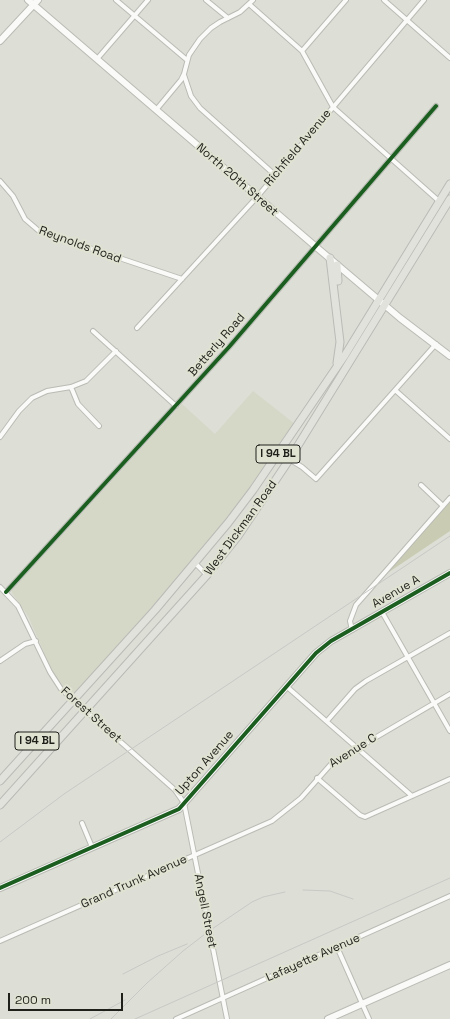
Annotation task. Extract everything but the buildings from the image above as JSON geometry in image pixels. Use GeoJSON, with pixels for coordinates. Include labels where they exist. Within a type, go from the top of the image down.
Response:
{"type":"FeatureCollection","features":[{"type":"Feature","properties":{"kind":"main road","name":"West Dickman Road"},"geometry":{"type":"LineString","coordinates":[[0,805],[207,575],[238,536],[290,460],[346,369],[382,303],[442,205],[450,184]]}},
{"type":"Feature","properties":{"kind":"main road","name":"West Dickman Road"},"geometry":{"type":"LineString","coordinates":[[442,205],[450,199]]}},
{"type":"Feature","properties":{"kind":"main road"},"geometry":{"type":"LineString","coordinates":[[330,258],[340,342],[336,367]]}},
{"type":"Feature","properties":{"kind":"main road"},"geometry":{"type":"LineString","coordinates":[[338,265],[346,369]]}},
{"type":"Feature","properties":{"kind":"main road","name":"West Dickman Road"},"geometry":{"type":"LineString","coordinates":[[0,781],[219,536],[279,453],[336,367],[382,303]]}},
{"type":"Feature","properties":{"kind":"street","name":"North 20th Street"},"geometry":{"type":"LineString","coordinates":[[28,0],[36,2],[97,59],[257,197],[382,303],[450,356]]}},
{"type":"Feature","properties":{"kind":"street"},"geometry":{"type":"LineString","coordinates":[[116,0],[187,60]]}},
{"type":"Feature","properties":{"kind":"street"},"geometry":{"type":"LineString","coordinates":[[97,59],[148,0]]}},
{"type":"Feature","properties":{"kind":"street"},"geometry":{"type":"LineString","coordinates":[[206,0],[228,18]]}},
{"type":"Feature","properties":{"kind":"street"},"geometry":{"type":"LineString","coordinates":[[156,110],[184,75],[187,60],[192,50],[211,28],[240,12],[253,0]]}},
{"type":"Feature","properties":{"kind":"street"},"geometry":{"type":"LineString","coordinates":[[302,51],[346,0]]}},
{"type":"Feature","properties":{"kind":"street"},"geometry":{"type":"LineString","coordinates":[[384,0],[450,58]]}},
{"type":"Feature","properties":{"kind":"street","name":"Richfield Avenue"},"geometry":{"type":"LineString","coordinates":[[137,328],[257,197],[424,0]]}},
{"type":"Feature","properties":{"kind":"street"},"geometry":{"type":"LineString","coordinates":[[0,41],[36,2]]}},
{"type":"Feature","properties":{"kind":"street"},"geometry":{"type":"LineString","coordinates":[[249,4],[302,51],[332,107],[442,205]]}},
{"type":"Feature","properties":{"kind":"street"},"geometry":{"type":"LineString","coordinates":[[184,75],[191,96],[200,108],[275,175]]}},
{"type":"Feature","properties":{"kind":"street","name":"Betterly Road"},"geometry":{"type":"LineString","coordinates":[[6,592],[176,406],[391,160],[436,106]]}},
{"type":"Feature","properties":{"kind":"street","name":"Reynolds Road"},"geometry":{"type":"LineString","coordinates":[[0,181],[13,196],[25,219],[39,231],[182,280]]}},
{"type":"Feature","properties":{"kind":"street"},"geometry":{"type":"LineString","coordinates":[[93,331],[176,406]]}},
{"type":"Feature","properties":{"kind":"street"},"geometry":{"type":"LineString","coordinates":[[279,453],[302,467],[316,479],[436,344]]}},
{"type":"Feature","properties":{"kind":"street"},"geometry":{"type":"LineString","coordinates":[[0,437],[19,411],[32,398],[47,391],[71,387],[92,377],[116,352]]}},
{"type":"Feature","properties":{"kind":"street"},"geometry":{"type":"LineString","coordinates":[[71,387],[78,404],[99,426]]}},
{"type":"Feature","properties":{"kind":"street"},"geometry":{"type":"LineString","coordinates":[[395,390],[450,439]]}},
{"type":"Feature","properties":{"kind":"street"},"geometry":{"type":"LineString","coordinates":[[421,485],[443,506]]}},
{"type":"Feature","properties":{"kind":"street"},"geometry":{"type":"LineString","coordinates":[[352,630],[350,621],[356,605],[450,498]]}},
{"type":"Feature","properties":{"kind":"street"},"geometry":{"type":"LineString","coordinates":[[195,563],[207,575]]}},
{"type":"Feature","properties":{"kind":"street","name":"Avenue A"},"geometry":{"type":"LineString","coordinates":[[352,630],[450,573]]}},
{"type":"Feature","properties":{"kind":"street","name":"Forest Street"},"geometry":{"type":"LineString","coordinates":[[0,586],[18,606],[54,678],[73,700],[175,790],[184,803]]}},
{"type":"Feature","properties":{"kind":"street"},"geometry":{"type":"LineString","coordinates":[[382,612],[449,728]]}},
{"type":"Feature","properties":{"kind":"street","name":"Upton Avenue"},"geometry":{"type":"LineString","coordinates":[[0,888],[178,809],[316,653],[331,641],[352,630]]}},
{"type":"Feature","properties":{"kind":"street"},"geometry":{"type":"LineString","coordinates":[[327,721],[355,689],[450,633]]}},
{"type":"Feature","properties":{"kind":"street"},"geometry":{"type":"LineString","coordinates":[[0,661],[25,644],[36,640]]}},
{"type":"Feature","properties":{"kind":"street"},"geometry":{"type":"LineString","coordinates":[[286,686],[412,796]]}},
{"type":"Feature","properties":{"kind":"street","name":"Avenue C"},"geometry":{"type":"LineString","coordinates":[[268,823],[293,805],[332,763],[450,694]]}},
{"type":"Feature","properties":{"kind":"street"},"geometry":{"type":"LineString","coordinates":[[317,778],[363,816],[369,816],[450,779]]}},
{"type":"Feature","properties":{"kind":"street","name":"Angell Street"},"geometry":{"type":"LineString","coordinates":[[184,803],[227,1019]]}},
{"type":"Feature","properties":{"kind":"street"},"geometry":{"type":"LineString","coordinates":[[82,823],[92,848]]}},
{"type":"Feature","properties":{"kind":"street","name":"Grand Trunk Avenue"},"geometry":{"type":"LineString","coordinates":[[0,941],[268,823]]}},
{"type":"Feature","properties":{"kind":"street","name":"Lafayette Avenue"},"geometry":{"type":"LineString","coordinates":[[176,1019],[450,896]]}},
{"type":"Feature","properties":{"kind":"street"},"geometry":{"type":"LineString","coordinates":[[337,947],[361,1004],[369,1019]]}},
{"type":"Feature","properties":{"kind":"street"},"geometry":{"type":"LineString","coordinates":[[328,1019],[450,965]]}},
{"type":"Feature","properties":{"kind":"shaded area"},"geometry":{"type":"Polygon","coordinates":[[[253,391],[295,424],[250,491],[189,568],[75,694],[70,694],[54,675],[28,616],[12,593],[12,590],[182,404],[215,434],[253,391]]]}},
{"type":"Feature","properties":{"kind":"shaded area"},"geometry":{"type":"Polygon","coordinates":[[[450,498],[450,531],[380,578],[450,498]]]}},
{"type":"Feature","properties":{"kind":"railway"},"geometry":{"type":"LineString","coordinates":[[0,842],[64,794],[450,536]]}},
{"type":"Feature","properties":{"kind":"railway"},"geometry":{"type":"LineString","coordinates":[[135,1019],[450,878]]}},
{"type":"Feature","properties":{"kind":"railway"},"geometry":{"type":"LineString","coordinates":[[303,890],[330,891],[353,899]]}},
{"type":"Feature","properties":{"kind":"railway"},"geometry":{"type":"LineString","coordinates":[[111,1019],[147,983],[183,951],[209,931],[252,902],[263,897],[285,892]]}},
{"type":"Feature","properties":{"kind":"railway"},"geometry":{"type":"LineString","coordinates":[[123,974],[158,956],[187,944]]}},
{"type":"Feature","properties":{"kind":"railway"},"geometry":{"type":"LineString","coordinates":[[90,1019],[125,1000]]}},
{"type":"Feature","properties":{"kind":"cycle path"},"geometry":{"type":"LineString","coordinates":[[6,592],[229,347],[436,106]]}},
{"type":"Feature","properties":{"kind":"cycle path"},"geometry":{"type":"LineString","coordinates":[[0,888],[179,809],[316,653],[331,641],[450,573]]}}]}
